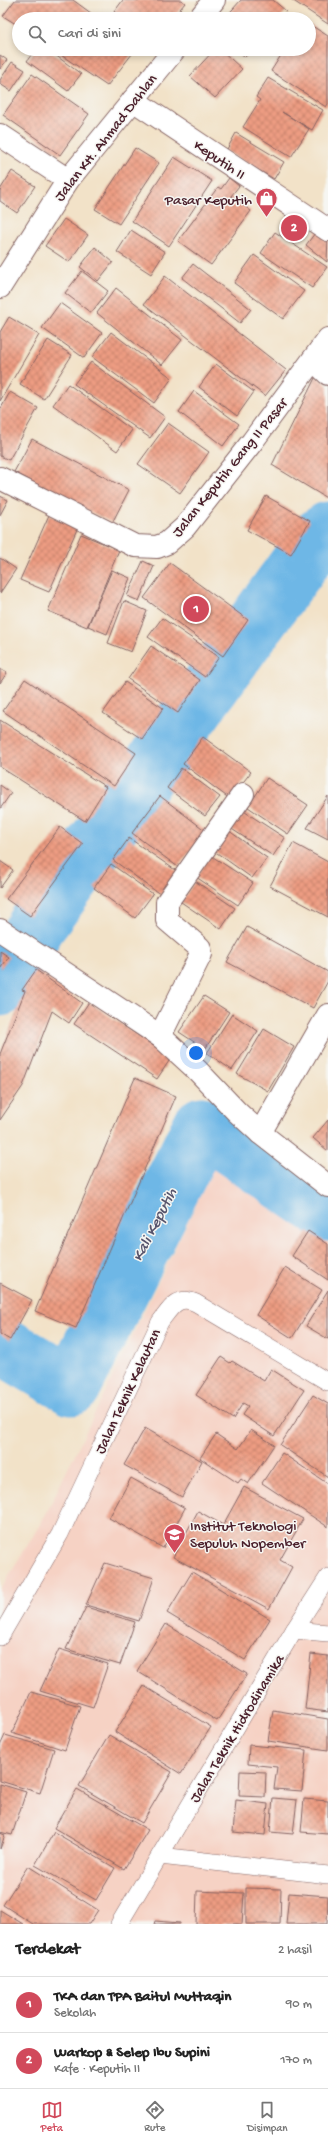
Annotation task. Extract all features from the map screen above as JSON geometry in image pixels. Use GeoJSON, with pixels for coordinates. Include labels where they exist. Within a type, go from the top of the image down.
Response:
{"type":"FeatureCollection","features":[{"type":"Feature","properties":{"kind":"street"},"geometry":{"type":"LineString","coordinates":[[204,12],[213,0]]}},
{"type":"Feature","properties":{"kind":"street","name":"Jalan KH. Ahmad Dahlan"},"geometry":{"type":"LineString","coordinates":[[0,287],[68,180],[168,56]]}},
{"type":"Feature","properties":{"kind":"street","name":"Keputih II"},"geometry":{"type":"LineString","coordinates":[[133,100],[328,230]]}},
{"type":"Feature","properties":{"kind":"street"},"geometry":{"type":"LineString","coordinates":[[0,135],[68,180]]}},
{"type":"Feature","properties":{"kind":"street","name":"Jalan Keputih Gang II Pasar"},"geometry":{"type":"LineString","coordinates":[[0,478],[135,546],[157,547],[167,543],[185,527],[320,367],[328,339]]}},
{"type":"Feature","properties":{"kind":"street"},"geometry":{"type":"LineString","coordinates":[[160,1036],[201,954],[200,948],[167,920],[167,902],[243,794]]}},
{"type":"Feature","properties":{"kind":"street"},"geometry":{"type":"LineString","coordinates":[[2,932],[160,1036],[198,1070],[236,1112],[260,1133],[328,1186]]}},
{"type":"Feature","properties":{"kind":"street"},"geometry":{"type":"LineString","coordinates":[[260,1133],[328,1015]]}},
{"type":"Feature","properties":{"kind":"lane","name":"Jalan Teknik Kelautan"},"geometry":{"type":"LineString","coordinates":[[0,1637],[60,1534],[160,1322],[174,1304],[183,1300],[196,1303],[328,1382]]}},
{"type":"Feature","properties":{"kind":"lane","name":"Jalan Teknik Hidrodinamika"},"geometry":{"type":"LineString","coordinates":[[119,1924],[294,1630],[328,1577]]}},
{"type":"Feature","properties":{"kind":"lane"},"geometry":{"type":"LineString","coordinates":[[294,1630],[328,1633]]}},
{"type":"Feature","properties":{"kind":"lane"},"geometry":{"type":"LineString","coordinates":[[160,1856],[328,1875]]}},
{"type":"Feature","properties":{"kind":"shaded area","name":"Institut Teknologi Sepuluh Nopember"},"geometry":{"type":"Polygon","coordinates":[[[215,1165],[328,1237],[328,1924],[0,1924],[0,1591],[45,1516],[215,1165]]]}},
{"type":"Feature","properties":{"kind":"building"},"geometry":{"type":"Polygon","coordinates":[[[15,0],[73,0],[89,12],[12,12],[12,22],[3,16],[15,0]]]}},
{"type":"Feature","properties":{"kind":"building"},"geometry":{"type":"Polygon","coordinates":[[[123,0],[181,0],[185,3],[178,12],[114,12],[123,0]]]}},
{"type":"Feature","properties":{"kind":"building"},"geometry":{"type":"Polygon","coordinates":[[[241,0],[273,0],[286,11],[285,12],[230,12],[241,0]]]}},
{"type":"Feature","properties":{"kind":"building"},"geometry":{"type":"Polygon","coordinates":[[[292,0],[328,0],[328,24],[316,16],[316,12],[310,12],[292,0]]]}},
{"type":"Feature","properties":{"kind":"building"},"geometry":{"type":"Polygon","coordinates":[[[316,28],[328,36],[328,104],[326,107],[271,71],[281,56],[316,56],[316,28]]]}},
{"type":"Feature","properties":{"kind":"building"},"geometry":{"type":"Polygon","coordinates":[[[0,55],[7,60],[0,69],[0,55]]]}},
{"type":"Feature","properties":{"kind":"building"},"geometry":{"type":"Polygon","coordinates":[[[30,56],[57,56],[81,74],[68,91],[27,61],[30,56]]]}},
{"type":"Feature","properties":{"kind":"building"},"geometry":{"type":"Polygon","coordinates":[[[62,56],[131,56],[107,86],[62,56]]]}},
{"type":"Feature","properties":{"kind":"building"},"geometry":{"type":"Polygon","coordinates":[[[209,56],[228,56],[242,69],[215,98],[190,76],[209,56]]]}},
{"type":"Feature","properties":{"kind":"building"},"geometry":{"type":"Polygon","coordinates":[[[12,62],[25,70],[11,91],[0,84],[0,80],[12,62]]]}},
{"type":"Feature","properties":{"kind":"building"},"geometry":{"type":"Polygon","coordinates":[[[32,74],[89,114],[60,155],[3,115],[32,74]]]}},
{"type":"Feature","properties":{"kind":"building"},"geometry":{"type":"Polygon","coordinates":[[[268,78],[323,110],[312,130],[282,112],[309,129],[291,157],[243,127],[260,100],[256,97],[268,78]]]}},
{"type":"Feature","properties":{"kind":"building"},"geometry":{"type":"Polygon","coordinates":[[[236,133],[284,162],[274,179],[226,151],[236,133]]]}},
{"type":"Feature","properties":{"kind":"building"},"geometry":{"type":"Polygon","coordinates":[[[135,148],[159,163],[119,224],[95,209],[135,148]]]}},
{"type":"Feature","properties":{"kind":"building"},"geometry":{"type":"Polygon","coordinates":[[[174,157],[212,181],[169,246],[132,221],[174,157]]]}},
{"type":"Feature","properties":{"kind":"building"},"geometry":{"type":"Polygon","coordinates":[[[12,171],[35,186],[17,213],[0,201],[0,190],[12,171]]]}},
{"type":"Feature","properties":{"kind":"building"},"geometry":{"type":"Polygon","coordinates":[[[229,178],[239,186],[231,196],[251,211],[211,265],[178,241],[218,187],[221,189],[229,178]]]}},
{"type":"Feature","properties":{"kind":"building"},"geometry":{"type":"Polygon","coordinates":[[[64,219],[88,235],[69,262],[45,246],[64,219]]]}},
{"type":"Feature","properties":{"kind":"building"},"geometry":{"type":"Polygon","coordinates":[[[318,229],[328,236],[327,262],[306,245],[318,229]]]}},
{"type":"Feature","properties":{"kind":"building"},"geometry":{"type":"Polygon","coordinates":[[[131,230],[165,252],[151,274],[117,252],[131,230]]]}},
{"type":"Feature","properties":{"kind":"building"},"geometry":{"type":"Polygon","coordinates":[[[275,232],[327,267],[312,288],[261,253],[275,232]]]}},
{"type":"Feature","properties":{"kind":"building"},"geometry":{"type":"Polygon","coordinates":[[[95,247],[113,262],[98,281],[80,267],[95,247]]]}},
{"type":"Feature","properties":{"kind":"building"},"geometry":{"type":"Polygon","coordinates":[[[254,255],[304,291],[283,319],[234,283],[254,255]]]}},
{"type":"Feature","properties":{"kind":"building"},"geometry":{"type":"Polygon","coordinates":[[[193,264],[251,309],[240,323],[182,278],[193,264]]]}},
{"type":"Feature","properties":{"kind":"building"},"geometry":{"type":"Polygon","coordinates":[[[82,271],[108,291],[91,313],[65,293],[82,271]]]}},
{"type":"Feature","properties":{"kind":"building"},"geometry":{"type":"Polygon","coordinates":[[[165,276],[286,370],[265,396],[144,304],[165,276]]]}},
{"type":"Feature","properties":{"kind":"building"},"geometry":{"type":"Polygon","coordinates":[[[116,288],[182,340],[162,365],[97,313],[116,288]]]}},
{"type":"Feature","properties":{"kind":"building"},"geometry":{"type":"Polygon","coordinates":[[[60,303],[102,333],[84,358],[42,328],[60,303]]]}},
{"type":"Feature","properties":{"kind":"building"},"geometry":{"type":"Polygon","coordinates":[[[9,317],[39,335],[0,401],[0,332],[9,317]]]}},
{"type":"Feature","properties":{"kind":"building"},"geometry":{"type":"Polygon","coordinates":[[[111,332],[172,378],[154,403],[92,357],[111,332]]]}},
{"type":"Feature","properties":{"kind":"building"},"geometry":{"type":"Polygon","coordinates":[[[48,340],[72,355],[44,399],[20,384],[48,340]]]}},
{"type":"Feature","properties":{"kind":"building"},"geometry":{"type":"Polygon","coordinates":[[[91,362],[165,417],[150,438],[74,384],[91,362]]]}},
{"type":"Feature","properties":{"kind":"building"},"geometry":{"type":"Polygon","coordinates":[[[216,364],[254,392],[237,416],[199,387],[216,364]]]}},
{"type":"Feature","properties":{"kind":"building"},"geometry":{"type":"Polygon","coordinates":[[[316,376],[328,386],[328,499],[272,465],[316,376]]]}},
{"type":"Feature","properties":{"kind":"building"},"geometry":{"type":"Polygon","coordinates":[[[68,384],[132,430],[117,451],[53,405],[68,384]]]}},
{"type":"Feature","properties":{"kind":"building"},"geometry":{"type":"Polygon","coordinates":[[[194,391],[239,424],[223,446],[179,412],[194,391]]]}},
{"type":"Feature","properties":{"kind":"building"},"geometry":{"type":"Polygon","coordinates":[[[10,392],[38,408],[9,460],[0,456],[0,410],[10,392]]]}},
{"type":"Feature","properties":{"kind":"building"},"geometry":{"type":"Polygon","coordinates":[[[168,423],[209,452],[180,493],[138,464],[168,423]]]}},
{"type":"Feature","properties":{"kind":"building"},"geometry":{"type":"Polygon","coordinates":[[[32,439],[129,490],[112,523],[14,472],[32,439]]]}},
{"type":"Feature","properties":{"kind":"building"},"geometry":{"type":"Polygon","coordinates":[[[0,496],[8,500],[0,515],[0,496]]]}},
{"type":"Feature","properties":{"kind":"building"},"geometry":{"type":"Polygon","coordinates":[[[266,496],[310,521],[291,554],[247,530],[266,496]]]}},
{"type":"Feature","properties":{"kind":"building"},"geometry":{"type":"Polygon","coordinates":[[[49,515],[78,527],[49,592],[20,580],[49,515]]]}},
{"type":"Feature","properties":{"kind":"building"},"geometry":{"type":"Polygon","coordinates":[[[81,534],[119,550],[87,627],[48,611],[81,534]]]}},
{"type":"Feature","properties":{"kind":"building"},"geometry":{"type":"Polygon","coordinates":[[[0,558],[16,569],[0,593],[0,558]]]}},
{"type":"Feature","properties":{"kind":"building"},"geometry":{"type":"Polygon","coordinates":[[[143,561],[154,566],[139,601],[127,596],[143,561]]]}},
{"type":"Feature","properties":{"kind":"building"},"geometry":{"type":"Polygon","coordinates":[[[170,563],[248,620],[223,656],[144,598],[170,563]]]}},
{"type":"Feature","properties":{"kind":"building"},"geometry":{"type":"Polygon","coordinates":[[[112,570],[130,578],[107,634],[88,626],[112,570]]]}},
{"type":"Feature","properties":{"kind":"building"},"geometry":{"type":"Polygon","coordinates":[[[124,601],[147,611],[131,652],[108,643],[124,601]]]}},
{"type":"Feature","properties":{"kind":"building"},"geometry":{"type":"Polygon","coordinates":[[[162,618],[219,657],[205,677],[148,637],[162,618]]]}},
{"type":"Feature","properties":{"kind":"building"},"geometry":{"type":"Polygon","coordinates":[[[151,646],[200,680],[178,713],[128,679],[151,646]]]}},
{"type":"Feature","properties":{"kind":"building"},"geometry":{"type":"Polygon","coordinates":[[[0,669],[7,673],[0,683],[0,669]]]}},
{"type":"Feature","properties":{"kind":"building"},"geometry":{"type":"Polygon","coordinates":[[[25,679],[136,753],[114,786],[3,711],[25,679]]]}},
{"type":"Feature","properties":{"kind":"building"},"geometry":{"type":"Polygon","coordinates":[[[125,682],[163,708],[142,739],[103,713],[125,682]]]}},
{"type":"Feature","properties":{"kind":"building"},"geometry":{"type":"Polygon","coordinates":[[[0,720],[106,787],[85,821],[0,767],[0,720]]]}},
{"type":"Feature","properties":{"kind":"building"},"geometry":{"type":"Polygon","coordinates":[[[203,737],[251,772],[230,799],[183,764],[203,737]]]}},
{"type":"Feature","properties":{"kind":"building"},"geometry":{"type":"Polygon","coordinates":[[[181,768],[220,797],[205,816],[167,788],[181,768]]]}},
{"type":"Feature","properties":{"kind":"building"},"geometry":{"type":"Polygon","coordinates":[[[267,778],[308,805],[288,834],[248,807],[267,778]]]}},
{"type":"Feature","properties":{"kind":"building"},"geometry":{"type":"Polygon","coordinates":[[[0,785],[11,793],[0,809],[0,785]]]}},
{"type":"Feature","properties":{"kind":"building"},"geometry":{"type":"Polygon","coordinates":[[[160,796],[206,831],[178,867],[132,833],[160,796]]]}},
{"type":"Feature","properties":{"kind":"building"},"geometry":{"type":"Polygon","coordinates":[[[328,796],[328,839],[307,828],[328,796]]]}},
{"type":"Feature","properties":{"kind":"building"},"geometry":{"type":"Polygon","coordinates":[[[239,808],[285,838],[273,856],[227,826],[239,808]]]}},
{"type":"Feature","properties":{"kind":"building"},"geometry":{"type":"Polygon","coordinates":[[[60,827],[83,844],[30,916],[6,899],[60,827]]]}},
{"type":"Feature","properties":{"kind":"building"},"geometry":{"type":"Polygon","coordinates":[[[225,828],[267,858],[252,878],[210,848],[225,828]]]}},
{"type":"Feature","properties":{"kind":"building"},"geometry":{"type":"Polygon","coordinates":[[[129,838],[178,872],[161,895],[113,860],[129,838]]]}},
{"type":"Feature","properties":{"kind":"building"},"geometry":{"type":"Polygon","coordinates":[[[293,843],[328,862],[328,917],[270,886],[293,843]]]}},
{"type":"Feature","properties":{"kind":"building"},"geometry":{"type":"Polygon","coordinates":[[[210,855],[253,883],[238,905],[196,877],[210,855]]]}},
{"type":"Feature","properties":{"kind":"building"},"geometry":{"type":"Polygon","coordinates":[[[0,861],[13,870],[0,888],[0,861]]]}},
{"type":"Feature","properties":{"kind":"building"},"geometry":{"type":"Polygon","coordinates":[[[111,864],[153,894],[135,918],[94,888],[111,864]]]}},
{"type":"Feature","properties":{"kind":"building"},"geometry":{"type":"Polygon","coordinates":[[[195,881],[235,908],[221,929],[181,902],[195,881]]]}},
{"type":"Feature","properties":{"kind":"building"},"geometry":{"type":"Polygon","coordinates":[[[247,927],[328,972],[328,981],[313,1008],[227,962],[247,927]]]}},
{"type":"Feature","properties":{"kind":"building"},"geometry":{"type":"Polygon","coordinates":[[[0,951],[9,957],[0,969],[0,951]]]}},
{"type":"Feature","properties":{"kind":"building"},"geometry":{"type":"Polygon","coordinates":[[[36,970],[82,1003],[69,1023],[52,1011],[23,1086],[0,1120],[0,1054],[25,991],[22,990],[36,970]]]}},
{"type":"Feature","properties":{"kind":"building"},"geometry":{"type":"Polygon","coordinates":[[[204,996],[229,1012],[205,1049],[179,1032],[204,996]]]}},
{"type":"Feature","properties":{"kind":"building"},"geometry":{"type":"Polygon","coordinates":[[[89,1002],[171,1058],[157,1079],[74,1024],[89,1002]]]}},
{"type":"Feature","properties":{"kind":"building"},"geometry":{"type":"Polygon","coordinates":[[[232,1014],[258,1031],[232,1070],[207,1053],[232,1014]]]}},
{"type":"Feature","properties":{"kind":"building"},"geometry":{"type":"Polygon","coordinates":[[[264,1029],[294,1047],[268,1091],[237,1074],[264,1029]]]}},
{"type":"Feature","properties":{"kind":"building"},"geometry":{"type":"Polygon","coordinates":[[[135,1078],[176,1096],[76,1328],[35,1311],[135,1078]]]}},
{"type":"Feature","properties":{"kind":"building"},"geometry":{"type":"Polygon","coordinates":[[[328,1120],[328,1151],[313,1138],[328,1120]]]}},
{"type":"Feature","properties":{"kind":"building"},"geometry":{"type":"Polygon","coordinates":[[[308,1231],[328,1244],[328,1280],[292,1256],[308,1231]]]}},
{"type":"Feature","properties":{"kind":"building"},"geometry":{"type":"Polygon","coordinates":[[[285,1267],[322,1290],[292,1338],[256,1315],[285,1267]]]}},
{"type":"Feature","properties":{"kind":"building"},"geometry":{"type":"Polygon","coordinates":[[[0,1283],[32,1300],[10,1340],[0,1334],[0,1283]]]}},
{"type":"Feature","properties":{"kind":"building"},"geometry":{"type":"Polygon","coordinates":[[[328,1290],[328,1339],[306,1326],[328,1290]]]}},
{"type":"Feature","properties":{"kind":"building"},"geometry":{"type":"Polygon","coordinates":[[[221,1357],[230,1363],[232,1361],[264,1381],[271,1369],[304,1390],[274,1436],[242,1415],[248,1406],[243,1403],[233,1419],[196,1395],[221,1357]]]}},
{"type":"Feature","properties":{"kind":"building"},"geometry":{"type":"Polygon","coordinates":[[[313,1395],[328,1404],[328,1477],[280,1445],[313,1395]]]}},
{"type":"Feature","properties":{"kind":"building"},"geometry":{"type":"Polygon","coordinates":[[[145,1428],[202,1461],[182,1497],[124,1465],[145,1428]]]}},
{"type":"Feature","properties":{"kind":"building"},"geometry":{"type":"Polygon","coordinates":[[[251,1430],[274,1445],[248,1484],[241,1479],[238,1483],[200,1458],[216,1434],[238,1449],[251,1430]]]}},
{"type":"Feature","properties":{"kind":"building"},"geometry":{"type":"Polygon","coordinates":[[[282,1453],[328,1484],[328,1527],[262,1483],[282,1453]]]}},
{"type":"Feature","properties":{"kind":"building"},"geometry":{"type":"Polygon","coordinates":[[[131,1478],[185,1508],[163,1548],[109,1518],[131,1478]]]}},
{"type":"Feature","properties":{"kind":"building"},"geometry":{"type":"Polygon","coordinates":[[[244,1487],[303,1519],[280,1560],[292,1567],[269,1609],[173,1557],[198,1511],[223,1525],[244,1487]]]}},
{"type":"Feature","properties":{"kind":"building"},"geometry":{"type":"Polygon","coordinates":[[[105,1563],[154,1578],[139,1621],[86,1605],[105,1563]]]}},
{"type":"Feature","properties":{"kind":"building"},"geometry":{"type":"Polygon","coordinates":[[[192,1572],[270,1619],[245,1660],[167,1613],[192,1572]]]}},
{"type":"Feature","properties":{"kind":"building"},"geometry":{"type":"Polygon","coordinates":[[[86,1607],[135,1622],[120,1665],[66,1649],[86,1607]]]}},
{"type":"Feature","properties":{"kind":"building"},"geometry":{"type":"Polygon","coordinates":[[[166,1624],[247,1674],[217,1721],[137,1671],[166,1624]]]}},
{"type":"Feature","properties":{"kind":"building"},"geometry":{"type":"Polygon","coordinates":[[[59,1649],[108,1664],[93,1707],[40,1691],[59,1649]]]}},
{"type":"Feature","properties":{"kind":"building"},"geometry":{"type":"Polygon","coordinates":[[[311,1654],[328,1656],[328,1712],[305,1709],[311,1654]]]}},
{"type":"Feature","properties":{"kind":"building"},"geometry":{"type":"Polygon","coordinates":[[[144,1686],[211,1727],[181,1774],[115,1732],[144,1686]]]}},
{"type":"Feature","properties":{"kind":"building"},"geometry":{"type":"Polygon","coordinates":[[[31,1692],[80,1706],[65,1750],[12,1733],[31,1692]]]}},
{"type":"Feature","properties":{"kind":"building"},"geometry":{"type":"Polygon","coordinates":[[[273,1710],[328,1719],[328,1750],[268,1741],[273,1710]]]}},
{"type":"Feature","properties":{"kind":"building"},"geometry":{"type":"Polygon","coordinates":[[[5,1735],[54,1749],[40,1793],[0,1781],[0,1746],[5,1735]]]}},
{"type":"Feature","properties":{"kind":"building"},"geometry":{"type":"Polygon","coordinates":[[[109,1735],[172,1772],[142,1823],[79,1786],[109,1735]]]}},
{"type":"Feature","properties":{"kind":"building"},"geometry":{"type":"Polygon","coordinates":[[[249,1745],[306,1750],[302,1791],[274,1789],[277,1767],[248,1764],[249,1745]]]}},
{"type":"Feature","properties":{"kind":"building"},"geometry":{"type":"Polygon","coordinates":[[[240,1771],[266,1772],[265,1797],[239,1796],[240,1771]]]}},
{"type":"Feature","properties":{"kind":"building"},"geometry":{"type":"Polygon","coordinates":[[[0,1784],[26,1792],[12,1835],[0,1832],[0,1784]]]}},
{"type":"Feature","properties":{"kind":"building"},"geometry":{"type":"Polygon","coordinates":[[[77,1789],[148,1830],[124,1869],[54,1828],[77,1789]]]}},
{"type":"Feature","properties":{"kind":"building"},"geometry":{"type":"Polygon","coordinates":[[[273,1798],[297,1800],[293,1834],[270,1832],[273,1798]]]}},
{"type":"Feature","properties":{"kind":"building"},"geometry":{"type":"Polygon","coordinates":[[[304,1799],[328,1801],[328,1834],[301,1832],[304,1799]]]}},
{"type":"Feature","properties":{"kind":"building"},"geometry":{"type":"Polygon","coordinates":[[[236,1800],[268,1804],[265,1835],[233,1832],[236,1800]]]}},
{"type":"Feature","properties":{"kind":"building"},"geometry":{"type":"Polygon","coordinates":[[[54,1832],[115,1868],[96,1900],[35,1865],[54,1832]]]}},
{"type":"Feature","properties":{"kind":"building"},"geometry":{"type":"Polygon","coordinates":[[[0,1833],[5,1835],[0,1849],[0,1833]]]}},
{"type":"Feature","properties":{"kind":"building"},"geometry":{"type":"Polygon","coordinates":[[[28,1866],[98,1910],[89,1924],[33,1924],[3,1905],[28,1866]]]}},
{"type":"Feature","properties":{"kind":"building"},"geometry":{"type":"Polygon","coordinates":[[[246,1888],[281,1889],[280,1924],[246,1924],[246,1888]]]}},
{"type":"Feature","properties":{"kind":"building"},"geometry":{"type":"Polygon","coordinates":[[[197,1891],[244,1893],[242,1924],[196,1924],[197,1891]]]}},
{"type":"Feature","properties":{"kind":"building"},"geometry":{"type":"Polygon","coordinates":[[[289,1893],[328,1896],[327,1924],[286,1924],[289,1893]]]}},
{"type":"Feature","properties":{"kind":"building"},"geometry":{"type":"Polygon","coordinates":[[[0,1910],[23,1924],[0,1924],[0,1910]]]}},
{"type":"Feature","properties":{"kind":"building"},"geometry":{"type":"Polygon","coordinates":[[[155,1921],[180,1923],[180,1924],[154,1924],[155,1921]]]}},
{"type":"Feature","properties":{"kind":"waterway"},"geometry":{"type":"LineString","coordinates":[[0,987],[37,925],[317,539],[328,531]]}},
{"type":"Feature","properties":{"kind":"waterway","name":"Kali Keputih"},"geometry":{"type":"LineString","coordinates":[[0,1344],[72,1386],[202,1126],[328,1212]]}},
{"type":"Feature","properties":{"kind":"place","name":"Pasar Keputih"},"geometry":{"type":"Point","coordinates":[267,218]}},
{"type":"Feature","properties":{"kind":"place","name":"Warkop & Selep Ibu Supini"},"geometry":{"type":"Point","coordinates":[294,228]}},
{"type":"Feature","properties":{"kind":"place","name":"TKA dan TPA Baitul Muttaqin"},"geometry":{"type":"Point","coordinates":[196,609]}},
{"type":"Feature","properties":{"kind":"place","name":"Institut Teknologi Sepuluh Nopember"},"geometry":{"type":"Point","coordinates":[175,1554]}}]}
